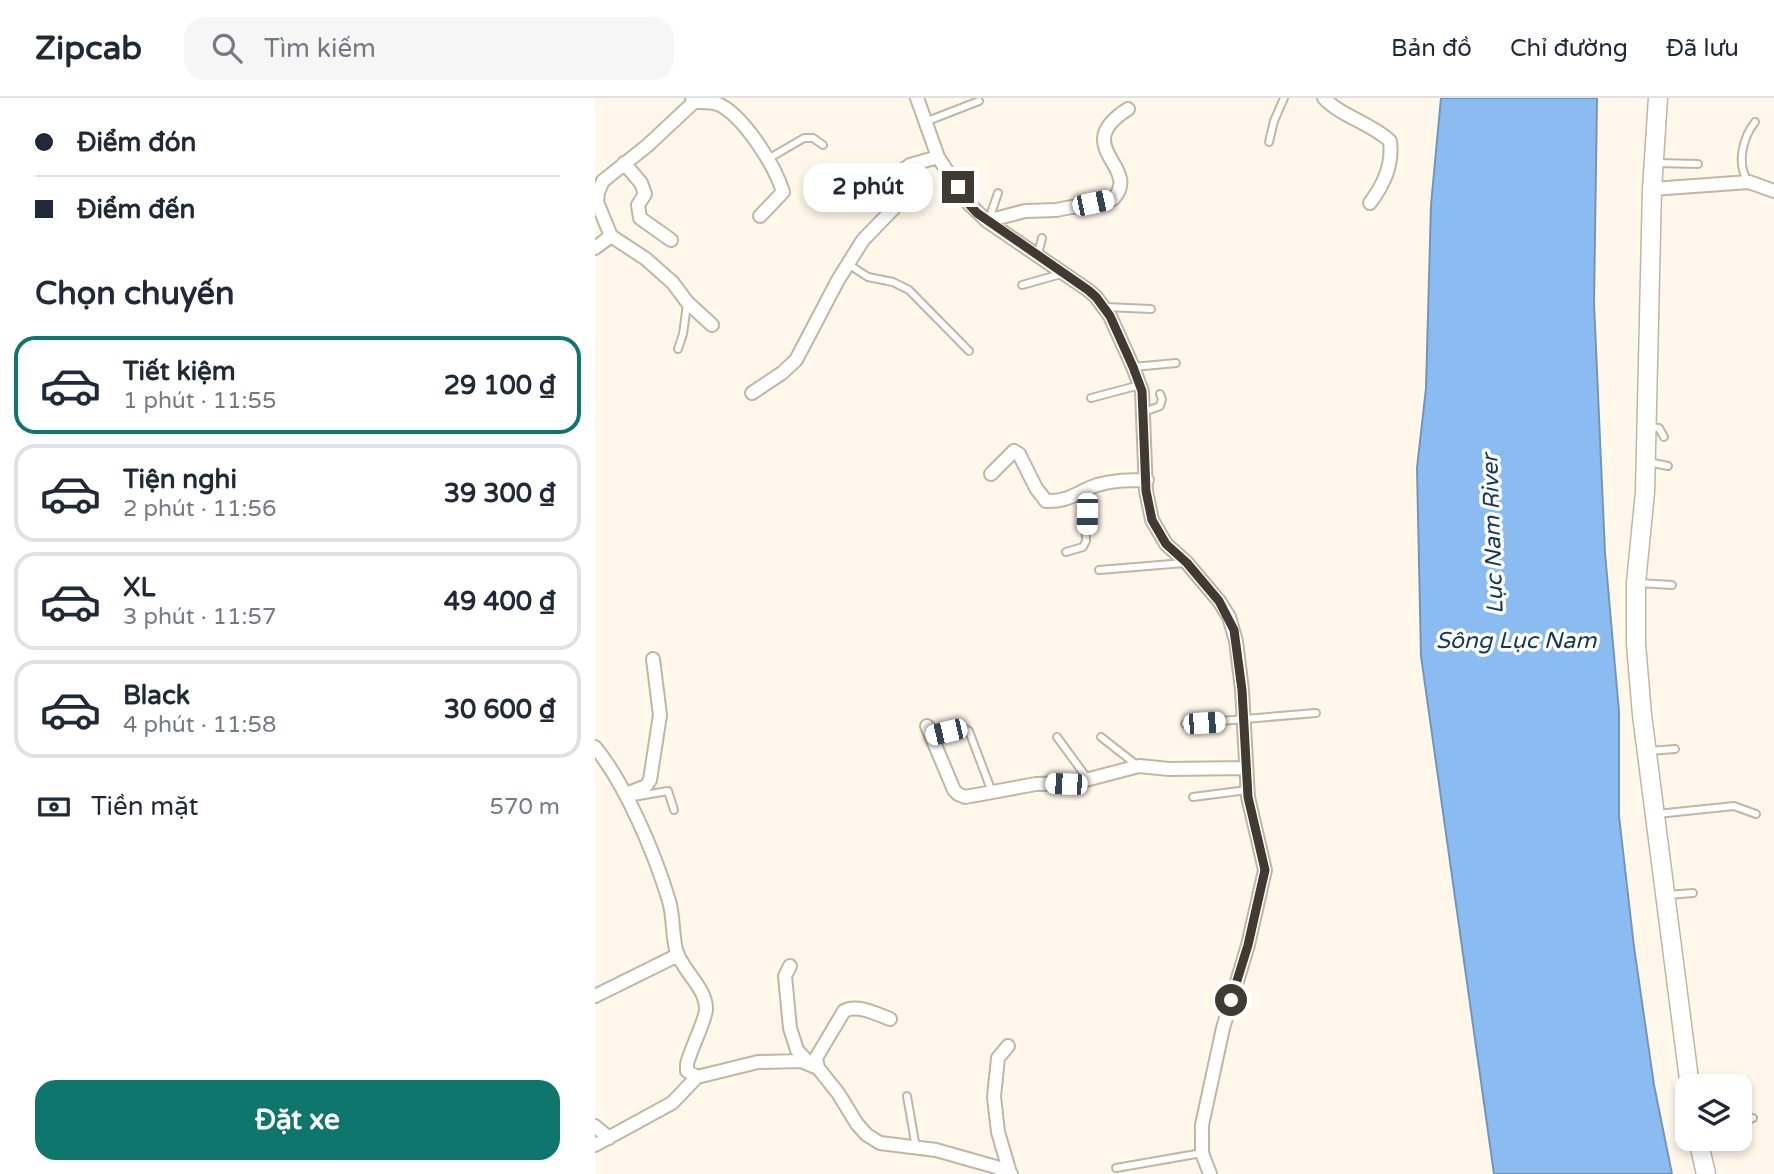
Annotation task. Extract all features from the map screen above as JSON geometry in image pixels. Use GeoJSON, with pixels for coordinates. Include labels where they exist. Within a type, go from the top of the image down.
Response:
{"type":"FeatureCollection","features":[{"type":"Feature","properties":{"kind":"street"},"geometry":{"type":"LineString","coordinates":[[917,98],[938,157],[967,202],[1037,256],[1065,273],[1096,297],[1103,307],[1140,385],[1144,412],[1146,491],[1152,520],[1166,544],[1187,563],[1219,601],[1234,630],[1242,690],[1247,790],[1265,870],[1248,945],[1223,1028],[1202,1125],[1202,1153],[1210,1174]]}},
{"type":"Feature","properties":{"kind":"street"},"geometry":{"type":"LineString","coordinates":[[1324,98],[1390,141],[1390,163],[1382,188],[1370,204]]}},
{"type":"Feature","properties":{"kind":"street"},"geometry":{"type":"LineString","coordinates":[[1658,98],[1646,462],[1642,536],[1636,583],[1636,644],[1688,1074]]}},
{"type":"Feature","properties":{"kind":"street"},"geometry":{"type":"LineString","coordinates":[[712,325],[687,302],[673,283],[646,259],[611,236],[597,206],[598,192],[603,181],[648,145],[693,100],[720,104],[745,127],[767,160],[783,192],[760,216]]}},
{"type":"Feature","properties":{"kind":"street"},"geometry":{"type":"LineString","coordinates":[[988,220],[1025,211],[1056,210],[1113,199],[1121,179],[1108,156],[1103,141],[1104,134],[1112,122],[1128,109]]}},
{"type":"Feature","properties":{"kind":"street"},"geometry":{"type":"LineString","coordinates":[[752,393],[796,360],[863,240],[895,207],[896,175],[910,165],[938,157]]}},
{"type":"Feature","properties":{"kind":"street"},"geometry":{"type":"LineString","coordinates":[[624,163],[646,194],[638,205],[640,218],[671,240]]}},
{"type":"Feature","properties":{"kind":"street"},"geometry":{"type":"LineString","coordinates":[[1653,189],[1749,182],[1774,191]]}},
{"type":"Feature","properties":{"kind":"street"},"geometry":{"type":"LineString","coordinates":[[595,248],[611,236]]}},
{"type":"Feature","properties":{"kind":"street"},"geometry":{"type":"LineString","coordinates":[[991,474],[1014,451],[1019,454],[1035,488],[1046,501],[1057,502],[1112,481],[1147,480]]}},
{"type":"Feature","properties":{"kind":"street"},"geometry":{"type":"LineString","coordinates":[[627,796],[646,786],[650,780],[660,715],[653,659]]}},
{"type":"Feature","properties":{"kind":"street"},"geometry":{"type":"LineString","coordinates":[[930,730],[958,794],[965,797],[1036,784],[1074,783],[1139,766],[1169,769],[1246,768]]}},
{"type":"Feature","properties":{"kind":"street"},"geometry":{"type":"LineString","coordinates":[[595,747],[627,796],[669,900],[675,923],[678,955],[704,996],[706,1014],[687,1064],[687,1071],[697,1077]]}},
{"type":"Feature","properties":{"kind":"street"},"geometry":{"type":"LineString","coordinates":[[595,996],[678,955]]}},
{"type":"Feature","properties":{"kind":"street"},"geometry":{"type":"LineString","coordinates":[[790,966],[785,976],[790,1028],[797,1050],[838,1093],[867,1135],[889,1146],[916,1148],[961,1157],[1011,1173]]}},
{"type":"Feature","properties":{"kind":"street"},"geometry":{"type":"LineString","coordinates":[[814,1066],[843,1011],[849,1008],[865,1010],[890,1019]]}},
{"type":"Feature","properties":{"kind":"street"},"geometry":{"type":"LineString","coordinates":[[1008,1046],[998,1058],[994,1097],[998,1132],[1011,1173]]}},
{"type":"Feature","properties":{"kind":"street"},"geometry":{"type":"LineString","coordinates":[[595,1145],[672,1103],[697,1077],[758,1062],[791,1060],[814,1066]]}},
{"type":"Feature","properties":{"kind":"street"},"geometry":{"type":"LineString","coordinates":[[595,1126],[609,1138]]}},
{"type":"Feature","properties":{"kind":"street"},"geometry":{"type":"LineString","coordinates":[[1702,1151],[1706,1174]]}},
{"type":"Feature","properties":{"kind":"lane"},"geometry":{"type":"LineString","coordinates":[[1269,142],[1273,121],[1284,98]]}},
{"type":"Feature","properties":{"kind":"lane"},"geometry":{"type":"LineString","coordinates":[[925,122],[979,101]]}},
{"type":"Feature","properties":{"kind":"lane"},"geometry":{"type":"LineString","coordinates":[[1749,182],[1743,173],[1741,158],[1744,143],[1755,122]]}},
{"type":"Feature","properties":{"kind":"lane"},"geometry":{"type":"LineString","coordinates":[[767,160],[804,138],[813,138],[823,145]]}},
{"type":"Feature","properties":{"kind":"lane"},"geometry":{"type":"LineString","coordinates":[[1655,163],[1698,164]]}},
{"type":"Feature","properties":{"kind":"lane"},"geometry":{"type":"LineString","coordinates":[[988,220],[998,193]]}},
{"type":"Feature","properties":{"kind":"lane"},"geometry":{"type":"LineString","coordinates":[[1037,256],[1042,238]]}},
{"type":"Feature","properties":{"kind":"lane"},"geometry":{"type":"LineString","coordinates":[[848,264],[868,277],[893,282],[909,290],[969,351]]}},
{"type":"Feature","properties":{"kind":"lane"},"geometry":{"type":"LineString","coordinates":[[1022,285],[1065,273]]}},
{"type":"Feature","properties":{"kind":"lane"},"geometry":{"type":"LineString","coordinates":[[678,349],[687,302]]}},
{"type":"Feature","properties":{"kind":"lane"},"geometry":{"type":"LineString","coordinates":[[1103,307],[1151,309]]}},
{"type":"Feature","properties":{"kind":"lane"},"geometry":{"type":"LineString","coordinates":[[1133,367],[1176,363]]}},
{"type":"Feature","properties":{"kind":"lane"},"geometry":{"type":"LineString","coordinates":[[1091,398],[1140,385]]}},
{"type":"Feature","properties":{"kind":"lane"},"geometry":{"type":"LineString","coordinates":[[1144,412],[1160,406],[1160,394]]}},
{"type":"Feature","properties":{"kind":"lane"},"geometry":{"type":"LineString","coordinates":[[1647,427],[1659,428],[1664,437]]}},
{"type":"Feature","properties":{"kind":"lane"},"geometry":{"type":"LineString","coordinates":[[1646,462],[1668,466]]}},
{"type":"Feature","properties":{"kind":"lane"},"geometry":{"type":"LineString","coordinates":[[1066,552],[1083,547],[1086,541],[1085,491]]}},
{"type":"Feature","properties":{"kind":"lane"},"geometry":{"type":"LineString","coordinates":[[1099,570],[1187,563]]}},
{"type":"Feature","properties":{"kind":"lane"},"geometry":{"type":"LineString","coordinates":[[1636,583],[1672,585]]}},
{"type":"Feature","properties":{"kind":"lane"},"geometry":{"type":"LineString","coordinates":[[1185,724],[1315,713]]}},
{"type":"Feature","properties":{"kind":"lane"},"geometry":{"type":"LineString","coordinates":[[930,730],[964,728],[969,731],[992,793]]}},
{"type":"Feature","properties":{"kind":"lane"},"geometry":{"type":"LineString","coordinates":[[1057,737],[1089,779]]}},
{"type":"Feature","properties":{"kind":"lane"},"geometry":{"type":"LineString","coordinates":[[1101,737],[1139,766]]}},
{"type":"Feature","properties":{"kind":"lane"},"geometry":{"type":"LineString","coordinates":[[1647,751],[1675,749]]}},
{"type":"Feature","properties":{"kind":"lane"},"geometry":{"type":"LineString","coordinates":[[1193,797],[1247,790]]}},
{"type":"Feature","properties":{"kind":"lane"},"geometry":{"type":"LineString","coordinates":[[627,796],[668,791],[674,810]]}},
{"type":"Feature","properties":{"kind":"lane"},"geometry":{"type":"LineString","coordinates":[[1655,815],[1734,806],[1756,814]]}},
{"type":"Feature","properties":{"kind":"lane"},"geometry":{"type":"LineString","coordinates":[[1665,895],[1693,893]]}},
{"type":"Feature","properties":{"kind":"lane"},"geometry":{"type":"LineString","coordinates":[[907,1096],[916,1148]]}},
{"type":"Feature","properties":{"kind":"lane"},"geometry":{"type":"LineString","coordinates":[[1116,1168],[1202,1153]]}},
{"type":"Feature","properties":{"kind":"water","name":"Sông Lục Nam"},"geometry":{"type":"Polygon","coordinates":[[[1441,98],[1597,98],[1594,303],[1605,553],[1619,712],[1619,816],[1654,1085],[1672,1174],[1494,1174],[1421,656],[1417,468],[1426,388],[1431,205],[1441,98]]]}},
{"type":"Feature","properties":{"kind":"route"},"geometry":{"type":"LineString","coordinates":[[958,187],[977,213],[1088,290],[1110,316],[1142,391],[1146,491],[1152,520],[1166,544],[1187,563],[1219,601],[1234,630],[1242,690],[1248,797],[1265,870],[1248,945],[1231,1000]]}},
{"type":"Feature","properties":{"kind":"water label","name":"Lục Nam River"},"geometry":{"type":"Point","coordinates":[1493,534]}}]}
